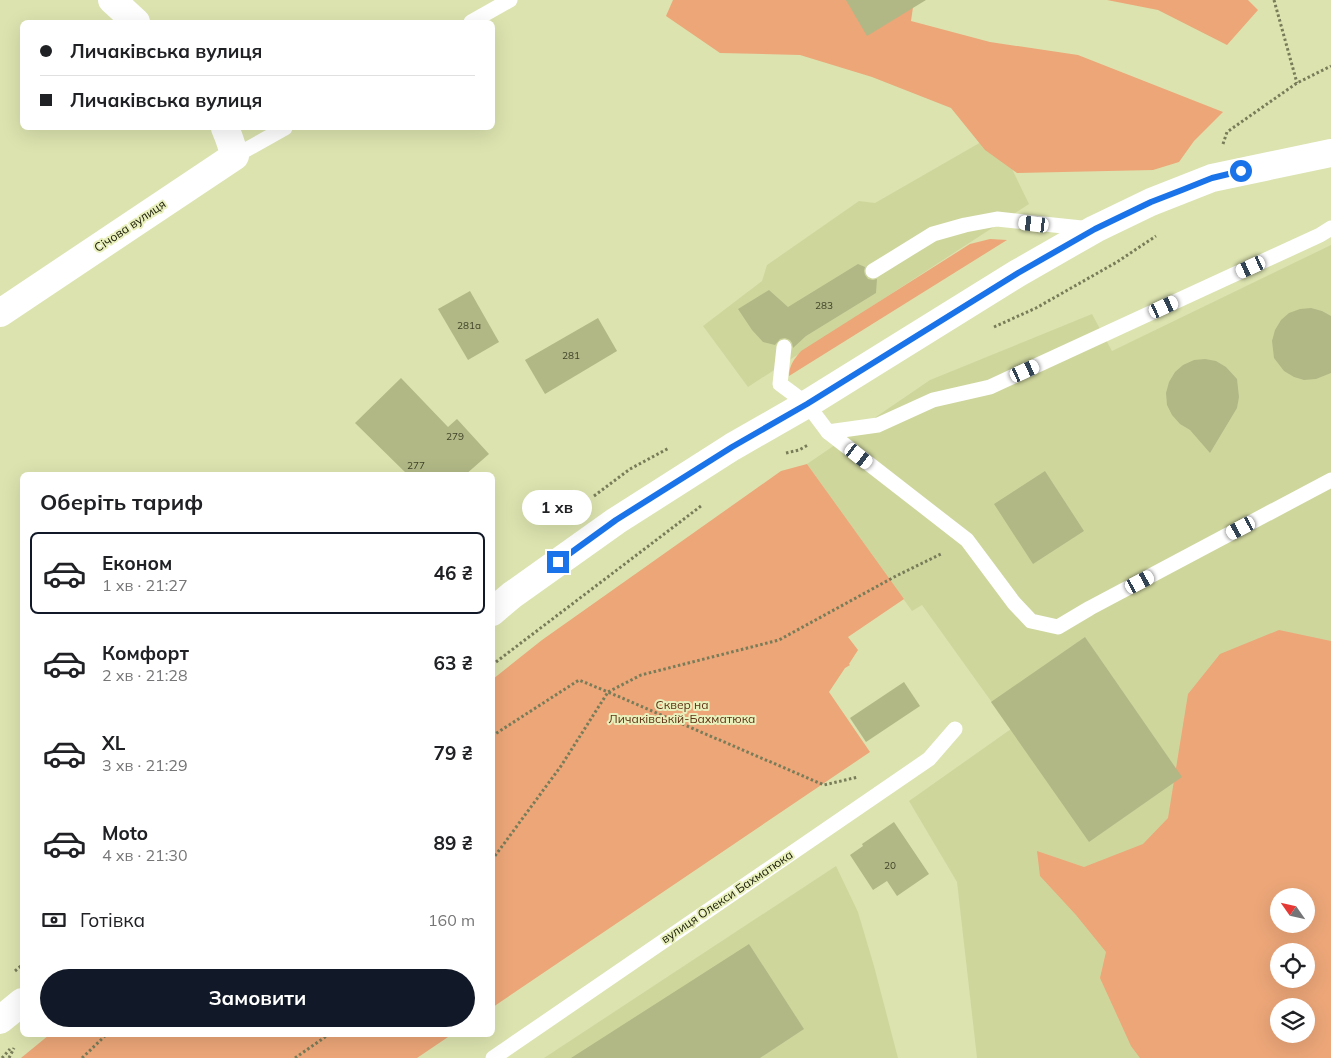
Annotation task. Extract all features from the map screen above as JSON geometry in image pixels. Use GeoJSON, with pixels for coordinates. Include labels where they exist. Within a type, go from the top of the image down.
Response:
{"type":"FeatureCollection","features":[{"type":"Feature","properties":{"kind":"main road"},"geometry":{"type":"LineString","coordinates":[[112,0],[134,20]]}},
{"type":"Feature","properties":{"kind":"main road"},"geometry":{"type":"LineString","coordinates":[[226,130],[234,156]]}},
{"type":"Feature","properties":{"kind":"main road"},"geometry":{"type":"LineString","coordinates":[[495,609],[512,595],[616,520],[1018,273],[1095,229],[1151,202],[1212,178],[1331,153]]}},
{"type":"Feature","properties":{"kind":"main road","name":"Січова вулиця"},"geometry":{"type":"LineString","coordinates":[[0,313],[234,156]]}},
{"type":"Feature","properties":{"kind":"main road"},"geometry":{"type":"LineString","coordinates":[[0,1020],[20,1004]]}},
{"type":"Feature","properties":{"kind":"lane"},"geometry":{"type":"LineString","coordinates":[[475,20],[510,0]]}},
{"type":"Feature","properties":{"kind":"lane"},"geometry":{"type":"LineString","coordinates":[[234,156],[281,130]]}},
{"type":"Feature","properties":{"kind":"lane"},"geometry":{"type":"LineString","coordinates":[[873,271],[933,234],[997,219],[1095,229]]}},
{"type":"Feature","properties":{"kind":"lane"},"geometry":{"type":"LineString","coordinates":[[828,432],[878,425],[933,400],[990,387],[1320,235],[1331,228]]}},
{"type":"Feature","properties":{"kind":"lane"},"geometry":{"type":"LineString","coordinates":[[784,347],[780,384],[807,404],[828,432],[967,540],[1014,604],[1031,621],[1058,627],[1331,480]]}},
{"type":"Feature","properties":{"kind":"lane","name":"вулиця Олекси Бахматюка"},"geometry":{"type":"LineString","coordinates":[[492,1058],[929,759],[955,729]]}},
{"type":"Feature","properties":{"kind":"path"},"geometry":{"type":"LineString","coordinates":[[1274,0],[1297,83]]}},
{"type":"Feature","properties":{"kind":"path"},"geometry":{"type":"LineString","coordinates":[[1212,178],[1227,132],[1297,83],[1331,66]]}},
{"type":"Feature","properties":{"kind":"path"},"geometry":{"type":"LineString","coordinates":[[1117,262],[1161,233]]}},
{"type":"Feature","properties":{"kind":"path"},"geometry":{"type":"LineString","coordinates":[[495,663],[670,528],[702,506]]}},
{"type":"Feature","properties":{"kind":"path"},"geometry":{"type":"LineString","coordinates":[[495,856],[561,766],[608,692],[640,675],[779,640],[896,576],[967,540]]}},
{"type":"Feature","properties":{"kind":"path"},"geometry":{"type":"LineString","coordinates":[[495,734],[580,680],[824,785],[862,776]]}},
{"type":"Feature","properties":{"kind":"path"},"geometry":{"type":"LineString","coordinates":[[82,1058],[104,1037]]}},
{"type":"Feature","properties":{"kind":"path"},"geometry":{"type":"LineString","coordinates":[[295,1058],[325,1037]]}},
{"type":"Feature","properties":{"kind":"shaded area"},"geometry":{"type":"Polygon","coordinates":[[[995,134],[1029,204],[748,387],[703,326],[762,281],[767,265],[859,201],[875,203],[995,134]]]}},
{"type":"Feature","properties":{"kind":"shaded area"},"geometry":{"type":"Polygon","coordinates":[[[1331,245],[1331,1058],[977,1058],[957,882],[909,801],[1011,729],[922,605],[912,611],[807,464],[930,380],[1092,314],[1112,351],[1331,245]]]}},
{"type":"Feature","properties":{"kind":"shaded area"},"geometry":{"type":"Polygon","coordinates":[[[836,866],[858,912],[898,1058],[544,1058],[836,866]]]}},
{"type":"Feature","properties":{"kind":"green space"},"geometry":{"type":"Polygon","coordinates":[[[673,0],[914,0],[911,21],[990,42],[1078,55],[1223,112],[1194,141],[1179,162],[1153,170],[1017,173],[985,150],[951,108],[872,77],[800,55],[720,53],[666,16],[673,0]]]}},
{"type":"Feature","properties":{"kind":"green space"},"geometry":{"type":"Polygon","coordinates":[[[1107,0],[1248,0],[1258,10],[1227,45],[1158,10],[1107,0]]]}},
{"type":"Feature","properties":{"kind":"green space"},"geometry":{"type":"Polygon","coordinates":[[[990,239],[1007,240],[789,376],[792,363],[801,351],[970,244],[990,239]]]}},
{"type":"Feature","properties":{"kind":"green space","name":"Сквер на Личаківській-Бахматюка"},"geometry":{"type":"Polygon","coordinates":[[[807,464],[904,599],[848,637],[858,650],[850,665],[845,668],[829,692],[870,752],[495,1006],[495,677],[542,640],[781,471],[807,464]]]}},
{"type":"Feature","properties":{"kind":"green space"},"geometry":{"type":"Polygon","coordinates":[[[1279,630],[1331,641],[1331,1058],[1140,1058],[1131,1046],[1100,978],[1106,952],[1076,915],[1040,876],[1037,851],[1084,867],[1143,844],[1168,818],[1188,694],[1220,654],[1279,630]]]}},
{"type":"Feature","properties":{"kind":"green space"},"geometry":{"type":"Polygon","coordinates":[[[47,1037],[448,1037],[417,1058],[21,1058],[47,1037]]]}},
{"type":"Feature","properties":{"kind":"building"},"geometry":{"type":"Polygon","coordinates":[[[846,0],[926,0],[867,36],[846,0]]]}},
{"type":"Feature","properties":{"kind":"building"},"geometry":{"type":"Polygon","coordinates":[[[858,264],[865,267],[865,275],[868,279],[877,279],[876,293],[806,336],[793,348],[790,340],[785,338],[780,339],[775,345],[763,342],[752,330],[738,309],[769,290],[788,307],[858,264]]]}},
{"type":"Feature","properties":{"kind":"building"},"geometry":{"type":"Polygon","coordinates":[[[470,291],[499,342],[468,360],[438,309],[470,291]]]}},
{"type":"Feature","properties":{"kind":"building"},"geometry":{"type":"Polygon","coordinates":[[[1311,308],[1331,316],[1331,373],[1316,379],[1304,380],[1284,371],[1274,358],[1272,341],[1275,330],[1281,320],[1289,313],[1311,308]]]}},
{"type":"Feature","properties":{"kind":"building"},"geometry":{"type":"Polygon","coordinates":[[[598,318],[617,351],[545,394],[525,360],[598,318]]]}},
{"type":"Feature","properties":{"kind":"building"},"geometry":{"type":"Polygon","coordinates":[[[1194,360],[1216,361],[1226,367],[1237,379],[1239,397],[1237,408],[1210,453],[1190,430],[1180,424],[1172,415],[1167,405],[1166,393],[1169,382],[1175,372],[1183,365],[1194,360]]]}},
{"type":"Feature","properties":{"kind":"building"},"geometry":{"type":"Polygon","coordinates":[[[401,378],[448,427],[457,419],[489,454],[468,472],[405,472],[355,423],[401,378]]]}},
{"type":"Feature","properties":{"kind":"building"},"geometry":{"type":"Polygon","coordinates":[[[1045,471],[1084,531],[1033,564],[994,504],[1045,471]]]}},
{"type":"Feature","properties":{"kind":"building"},"geometry":{"type":"Polygon","coordinates":[[[1085,637],[1182,777],[1089,842],[991,702],[1085,637]]]}},
{"type":"Feature","properties":{"kind":"building"},"geometry":{"type":"Polygon","coordinates":[[[904,682],[920,706],[866,742],[850,718],[904,682]]]}},
{"type":"Feature","properties":{"kind":"building"},"geometry":{"type":"Polygon","coordinates":[[[894,822],[929,874],[897,896],[887,881],[873,890],[850,855],[863,846],[862,844],[894,822]]]}},
{"type":"Feature","properties":{"kind":"building"},"geometry":{"type":"Polygon","coordinates":[[[749,944],[804,1029],[760,1058],[571,1058],[749,944]]]}},
{"type":"Feature","properties":{"kind":"route"},"geometry":{"type":"LineString","coordinates":[[558,562],[616,520],[732,447],[807,404],[1018,273],[1095,229],[1151,202],[1212,178],[1241,171]]}}]}
